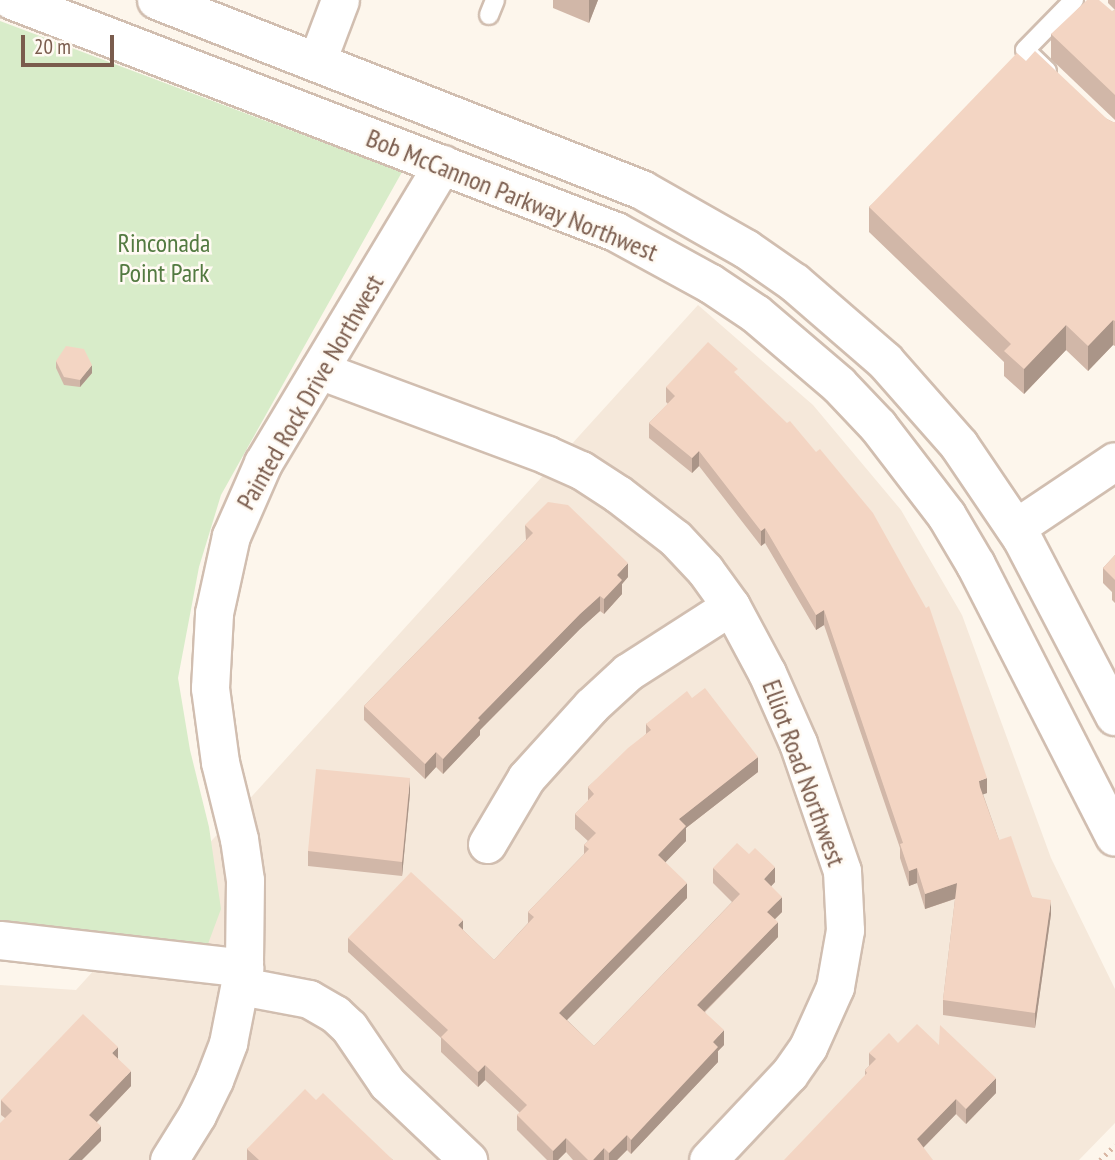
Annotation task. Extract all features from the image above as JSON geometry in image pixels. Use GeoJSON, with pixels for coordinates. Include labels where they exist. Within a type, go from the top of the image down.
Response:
{"type":"FeatureCollection","features":[{"type":"Feature","properties":{"kind":"street","name":"Bob McCannon Parkway Northwest"},"geometry":{"type":"LineString","coordinates":[[12,0],[616,232],[711,284],[756,314],[839,385],[878,426],[940,507],[971,556],[1115,837]]}},
{"type":"Feature","properties":{"kind":"street","name":"Bob McCannon Parkway Northwest"},"geometry":{"type":"LineString","coordinates":[[157,0],[642,190],[746,248],[795,283],[850,329],[923,402],[967,456],[1015,527],[1115,716]]}},
{"type":"Feature","properties":{"kind":"street"},"geometry":{"type":"LineString","coordinates":[[298,109],[340,0]]}},
{"type":"Feature","properties":{"kind":"street"},"geometry":{"type":"LineString","coordinates":[[443,164],[461,117]]}},
{"type":"Feature","properties":{"kind":"street","name":"Painted Rock Drive Northwest"},"geometry":{"type":"LineString","coordinates":[[169,1160],[197,1115],[214,1080],[228,1043],[242,977],[245,880],[239,839],[220,762],[210,688],[214,613],[231,536],[245,499],[443,164]]}},
{"type":"Feature","properties":{"kind":"street","name":"Elliot Road Northwest"},"geometry":{"type":"LineString","coordinates":[[319,370],[547,454],[581,470],[675,538],[705,570],[731,606],[767,673],[798,743],[842,871],[845,930],[838,971],[823,1018],[808,1047],[789,1074],[708,1160]]}},
{"type":"Feature","properties":{"kind":"street"},"geometry":{"type":"LineString","coordinates":[[971,556],[1115,460]]}},
{"type":"Feature","properties":{"kind":"street"},"geometry":{"type":"LineString","coordinates":[[487,844],[531,770],[591,706],[628,672],[731,606]]}},
{"type":"Feature","properties":{"kind":"street"},"geometry":{"type":"LineString","coordinates":[[0,940],[242,977],[309,999],[335,1014],[349,1027],[387,1083],[468,1160]]}},
{"type":"Feature","properties":{"kind":"lane"},"geometry":{"type":"LineString","coordinates":[[1065,88],[1025,50],[1074,0]]}},
{"type":"Feature","properties":{"kind":"path"},"geometry":{"type":"LineString","coordinates":[[1100,1160],[1115,1145]]}},
{"type":"Feature","properties":{"kind":"shaded area"},"geometry":{"type":"Polygon","coordinates":[[[698,305],[813,405],[901,510],[962,615],[1051,858],[1115,989],[1115,1123],[1079,1160],[0,1160],[0,985],[76,990],[698,305]]]}},
{"type":"Feature","properties":{"kind":"green space","name":"Rinconada Point Park"},"geometry":{"type":"Polygon","coordinates":[[[0,21],[402,172],[221,495],[199,567],[178,678],[190,750],[209,827],[221,909],[205,952],[0,928],[0,21]]]}},
{"type":"Feature","properties":{"kind":"building"},"geometry":{"type":"Polygon","coordinates":[[[1087,0],[1099,0],[1112,11],[1115,10],[1115,95],[1051,34],[1087,0]]]}},
{"type":"Feature","properties":{"kind":"building"},"geometry":{"type":"Polygon","coordinates":[[[1035,51],[1107,119],[1115,122],[1115,321],[1088,346],[1066,325],[1024,369],[1004,351],[1011,344],[869,207],[1017,53],[1026,61],[1035,51]]]}},
{"type":"Feature","properties":{"kind":"building"},"geometry":{"type":"Polygon","coordinates":[[[708,342],[738,369],[734,372],[787,423],[790,421],[816,452],[820,449],[873,513],[926,608],[929,606],[987,778],[979,781],[980,787],[999,840],[1011,836],[1032,897],[1051,900],[1035,1013],[943,1000],[957,883],[925,894],[917,868],[909,871],[900,844],[903,843],[824,610],[816,615],[765,528],[761,531],[699,451],[692,458],[649,423],[675,396],[666,387],[708,342]]]}},
{"type":"Feature","properties":{"kind":"building"},"geometry":{"type":"Polygon","coordinates":[[[66,346],[84,349],[92,365],[80,380],[64,377],[56,361],[66,346]]]}},
{"type":"Feature","properties":{"kind":"building"},"geometry":{"type":"Polygon","coordinates":[[[548,502],[568,505],[628,563],[617,575],[622,580],[604,599],[600,596],[580,614],[478,718],[480,720],[443,759],[436,752],[425,764],[364,706],[533,533],[525,525],[548,502]]]}},
{"type":"Feature","properties":{"kind":"building"},"geometry":{"type":"Polygon","coordinates":[[[1115,555],[1115,580],[1103,568],[1115,555]]]}},
{"type":"Feature","properties":{"kind":"building"},"geometry":{"type":"Polygon","coordinates":[[[705,688],[758,757],[679,819],[686,826],[658,855],[687,883],[559,1013],[594,1046],[740,894],[713,868],[737,843],[749,854],[755,848],[775,867],[764,879],[782,897],[767,912],[778,922],[697,1005],[724,1030],[713,1042],[718,1047],[631,1140],[627,1135],[609,1153],[604,1148],[593,1160],[588,1160],[566,1138],[553,1151],[517,1115],[527,1105],[485,1065],[478,1072],[441,1037],[448,1030],[348,938],[411,872],[463,920],[458,925],[494,960],[534,917],[528,912],[589,849],[584,845],[596,833],[575,814],[594,794],[588,787],[651,730],[646,724],[687,691],[692,698],[705,688]]]}},
{"type":"Feature","properties":{"kind":"building"},"geometry":{"type":"Polygon","coordinates":[[[316,769],[410,778],[402,862],[308,851],[316,769]]]}},
{"type":"Feature","properties":{"kind":"building"},"geometry":{"type":"Polygon","coordinates":[[[83,1014],[118,1047],[112,1053],[131,1071],[89,1115],[101,1126],[68,1160],[0,1160],[0,1123],[12,1111],[1,1100],[83,1014]]]}},
{"type":"Feature","properties":{"kind":"building"},"geometry":{"type":"Polygon","coordinates":[[[917,1024],[939,1045],[940,1025],[996,1078],[966,1109],[956,1099],[917,1139],[933,1160],[784,1160],[867,1073],[865,1070],[876,1059],[869,1053],[889,1033],[898,1043],[917,1024]]]}},
{"type":"Feature","properties":{"kind":"building"},"geometry":{"type":"Polygon","coordinates":[[[305,1089],[316,1100],[323,1093],[393,1160],[259,1160],[247,1149],[305,1089]]]}}]}
